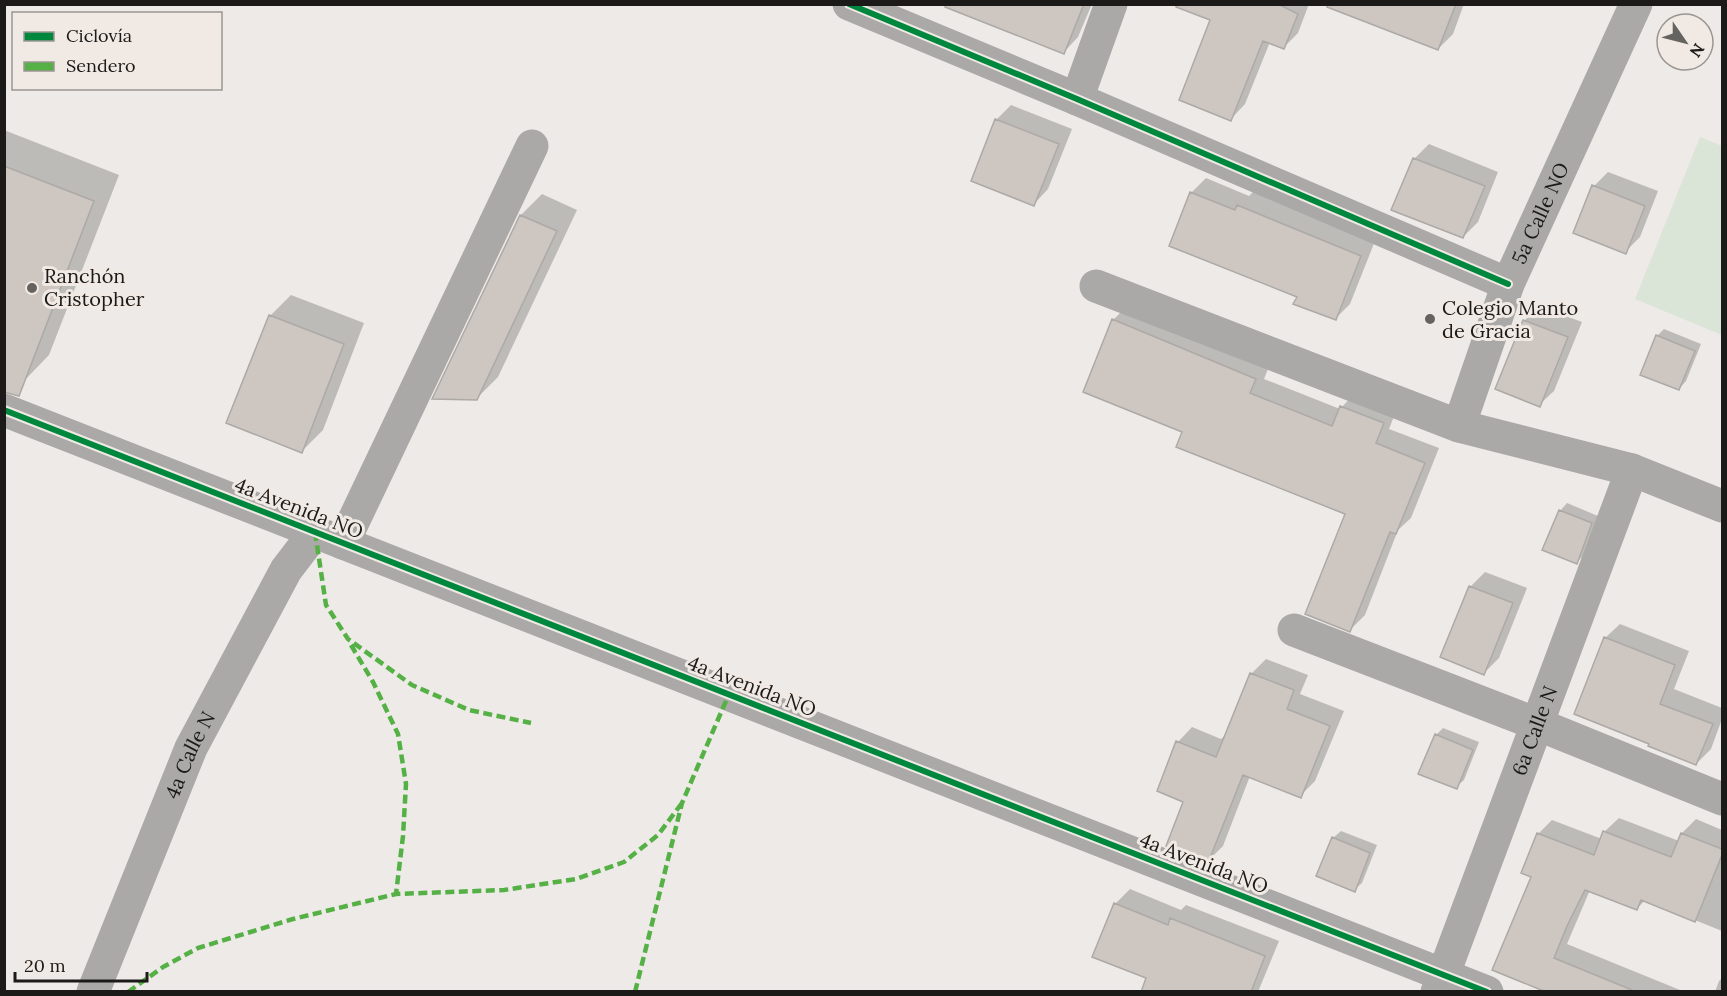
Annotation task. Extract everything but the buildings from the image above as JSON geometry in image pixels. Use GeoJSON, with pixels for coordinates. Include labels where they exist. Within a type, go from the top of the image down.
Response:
{"type":"FeatureCollection","features":[{"type":"Feature","properties":{"kind":"street"},"geometry":{"type":"LineString","coordinates":[[849,4],[1077,99],[1508,285]]}},
{"type":"Feature","properties":{"kind":"street"},"geometry":{"type":"LineString","coordinates":[[1077,99],[1111,4]]}},
{"type":"Feature","properties":{"kind":"street","name":"5a Calle NO"},"geometry":{"type":"LineString","coordinates":[[1459,426],[1508,285],[1636,5]]}},
{"type":"Feature","properties":{"kind":"street","name":"4a Calle N"},"geometry":{"type":"LineString","coordinates":[[93,992],[191,748],[286,570],[329,537],[532,146]]}},
{"type":"Feature","properties":{"kind":"street"},"geometry":{"type":"LineString","coordinates":[[1096,286],[1459,426],[1632,470],[1722,506]]}},
{"type":"Feature","properties":{"kind":"street","name":"4a Avenida NO"},"geometry":{"type":"LineString","coordinates":[[4,410],[329,537],[1441,983],[1487,992]]}},
{"type":"Feature","properties":{"kind":"street","name":"6a Calle N"},"geometry":{"type":"LineString","coordinates":[[1441,983],[1632,470]]}},
{"type":"Feature","properties":{"kind":"street"},"geometry":{"type":"LineString","coordinates":[[1294,630],[1537,724],[1722,800]]}},
{"type":"Feature","properties":{"kind":"shaded area"},"geometry":{"type":"Polygon","coordinates":[[[1700,137],[1722,146],[1722,335],[1635,299],[1700,137]]]}},
{"type":"Feature","properties":{"kind":"marked path"},"geometry":{"type":"LineString","coordinates":[[315,532],[326,605],[348,639],[412,685],[469,710],[531,723]]}},
{"type":"Feature","properties":{"kind":"marked path"},"geometry":{"type":"LineString","coordinates":[[351,645],[373,682],[398,734],[406,784],[396,894]]}},
{"type":"Feature","properties":{"kind":"marked path"},"geometry":{"type":"LineString","coordinates":[[635,992],[682,803],[729,694]]}},
{"type":"Feature","properties":{"kind":"marked path"},"geometry":{"type":"LineString","coordinates":[[128,992],[163,967],[198,948],[293,919],[396,894],[504,890],[576,879],[624,862],[658,835],[682,803]]}},
{"type":"Feature","properties":{"kind":"cycle path"},"geometry":{"type":"LineString","coordinates":[[849,4],[1508,284]]}},
{"type":"Feature","properties":{"kind":"cycle path"},"geometry":{"type":"LineString","coordinates":[[4,410],[1487,992]]}},
{"type":"Feature","properties":{"kind":"place","name":"Ranchón Cristopher"},"geometry":{"type":"Point","coordinates":[32,288]}},
{"type":"Feature","properties":{"kind":"place","name":"Colegio Manto de Gracia"},"geometry":{"type":"Point","coordinates":[1430,319]}}]}
